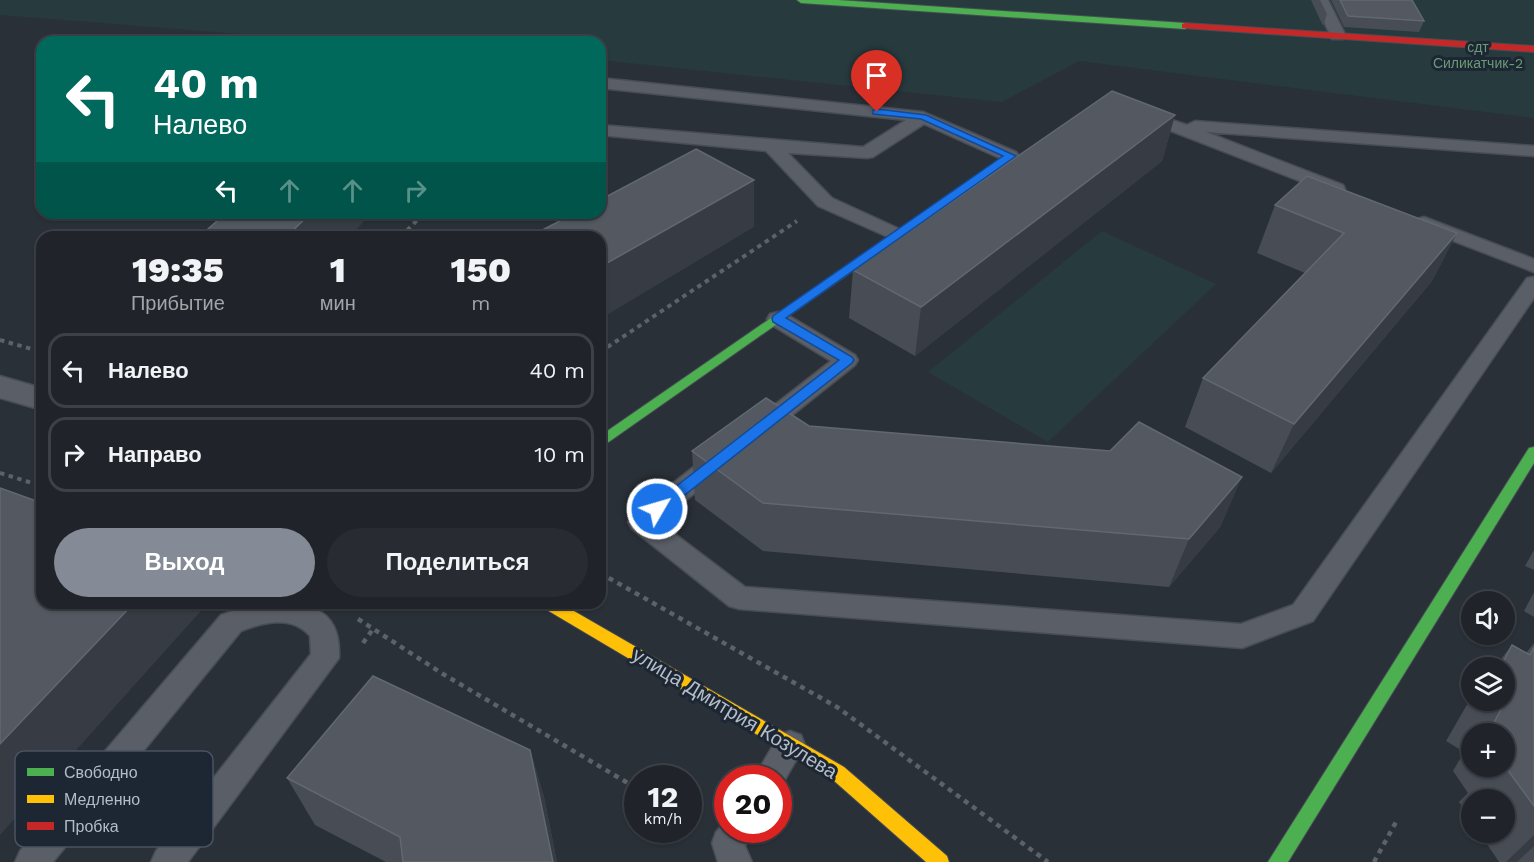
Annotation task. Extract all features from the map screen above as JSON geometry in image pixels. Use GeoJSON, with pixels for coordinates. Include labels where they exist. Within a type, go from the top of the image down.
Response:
{"type":"FeatureCollection","features":[{"type":"Feature","properties":{"kind":"street"},"geometry":{"type":"LineString","coordinates":[[801,0],[1534,49]]}},
{"type":"Feature","properties":{"kind":"street"},"geometry":{"type":"LineString","coordinates":[[606,439],[1010,156]]}},
{"type":"Feature","properties":{"kind":"street"},"geometry":{"type":"LineString","coordinates":[[0,387],[36,397]]}},
{"type":"Feature","properties":{"kind":"street"},"geometry":{"type":"LineString","coordinates":[[1277,862],[1534,452]]}},
{"type":"Feature","properties":{"kind":"street","name":"улица Дмитрия Козулева"},"geometry":{"type":"LineString","coordinates":[[558,609],[838,773],[940,862]]}},
{"type":"Feature","properties":{"kind":"lane"},"geometry":{"type":"LineString","coordinates":[[1321,0],[1338,36]]}},
{"type":"Feature","properties":{"kind":"lane"},"geometry":{"type":"LineString","coordinates":[[606,84],[923,117],[1010,156]]}},
{"type":"Feature","properties":{"kind":"lane"},"geometry":{"type":"LineString","coordinates":[[606,131],[867,153],[923,117]]}},
{"type":"Feature","properties":{"kind":"lane"},"geometry":{"type":"LineString","coordinates":[[1358,197],[1172,124],[1534,150]]}},
{"type":"Feature","properties":{"kind":"lane"},"geometry":{"type":"LineString","coordinates":[[771,146],[825,202],[897,235]]}},
{"type":"Feature","properties":{"kind":"lane"},"geometry":{"type":"LineString","coordinates":[[1402,214],[1534,266]]}},
{"type":"Feature","properties":{"kind":"lane"},"geometry":{"type":"LineString","coordinates":[[778,319],[848,360],[641,522],[738,598],[1242,636],[1303,613],[1534,283]]}},
{"type":"Feature","properties":{"kind":"lane"},"geometry":{"type":"LineString","coordinates":[[125,751],[231,623],[256,613],[292,609]]}},
{"type":"Feature","properties":{"kind":"lane"},"geometry":{"type":"LineString","coordinates":[[213,804],[325,658],[326,638],[306,609]]}},
{"type":"Feature","properties":{"kind":"lane"},"geometry":{"type":"LineString","coordinates":[[777,765],[790,745]]}},
{"type":"Feature","properties":{"kind":"lane"},"geometry":{"type":"LineString","coordinates":[[728,843],[735,862]]}},
{"type":"Feature","properties":{"kind":"lane"},"geometry":{"type":"LineString","coordinates":[[32,862],[45,847]]}},
{"type":"Feature","properties":{"kind":"lane"},"geometry":{"type":"LineString","coordinates":[[168,862],[180,847]]}},
{"type":"Feature","properties":{"kind":"path"},"geometry":{"type":"LineString","coordinates":[[606,348],[825,202]]}},
{"type":"Feature","properties":{"kind":"path"},"geometry":{"type":"LineString","coordinates":[[407,231],[418,219]]}},
{"type":"Feature","properties":{"kind":"path"},"geometry":{"type":"LineString","coordinates":[[0,340],[36,350]]}},
{"type":"Feature","properties":{"kind":"path"},"geometry":{"type":"LineString","coordinates":[[0,473],[36,484]]}},
{"type":"Feature","properties":{"kind":"path"},"geometry":{"type":"LineString","coordinates":[[606,576],[837,707],[1048,862]]}},
{"type":"Feature","properties":{"kind":"path"},"geometry":{"type":"LineString","coordinates":[[349,613],[443,674],[624,781]]}},
{"type":"Feature","properties":{"kind":"path"},"geometry":{"type":"LineString","coordinates":[[145,727],[148,751]]}},
{"type":"Feature","properties":{"kind":"path"},"geometry":{"type":"LineString","coordinates":[[1374,862],[1396,822]]}},
{"type":"Feature","properties":{"kind":"green space","name":"сдт Силикатчик-2"},"geometry":{"type":"Polygon","coordinates":[[[0,0],[1534,0],[1534,118],[1079,61],[1002,102],[606,61],[606,36],[265,36],[0,15],[0,0]]]}},
{"type":"Feature","properties":{"kind":"green space"},"geometry":{"type":"Polygon","coordinates":[[[1102,231],[1216,284],[1048,442],[928,372],[1102,231]]]}},
{"type":"Feature","properties":{"kind":"building"},"geometry":{"type":"Polygon","coordinates":[[[1340,0],[1412,0],[1424,21],[1348,16],[1340,0]]]}},
{"type":"Feature","properties":{"kind":"building"},"geometry":{"type":"Polygon","coordinates":[[[1112,91],[1175,115],[921,307],[853,270],[1112,91]]]}},
{"type":"Feature","properties":{"kind":"building"},"geometry":{"type":"Polygon","coordinates":[[[696,149],[754,180],[606,264],[606,231],[540,231],[564,219],[606,219],[606,197],[696,149]]]}},
{"type":"Feature","properties":{"kind":"building"},"geometry":{"type":"Polygon","coordinates":[[[1307,176],[1457,233],[1294,424],[1203,378],[1344,233],[1275,205],[1307,176]]]}},
{"type":"Feature","properties":{"kind":"building"},"geometry":{"type":"Polygon","coordinates":[[[219,219],[305,219],[292,231],[206,231],[219,219]]]}},
{"type":"Feature","properties":{"kind":"building"},"geometry":{"type":"Polygon","coordinates":[[[766,398],[809,426],[1110,451],[1139,422],[1242,477],[1189,539],[763,503],[692,451],[766,398]]]}},
{"type":"Feature","properties":{"kind":"building"},"geometry":{"type":"Polygon","coordinates":[[[0,488],[36,501],[36,609],[128,609],[0,744],[0,488]]]}},
{"type":"Feature","properties":{"kind":"building"},"geometry":{"type":"Polygon","coordinates":[[[1512,645],[1530,655],[1534,647],[1534,806],[1513,777],[1515,777],[1515,723],[1494,723],[1500,711],[1515,711],[1515,657],[1506,657],[1512,645]]]}},
{"type":"Feature","properties":{"kind":"building"},"geometry":{"type":"Polygon","coordinates":[[[373,676],[530,750],[553,862],[403,862],[400,837],[287,778],[373,676]]]}},
{"type":"Feature","properties":{"kind":"traffic: fast"},"geometry":{"type":"LineString","coordinates":[[801,0],[1185,26]]}},
{"type":"Feature","properties":{"kind":"traffic: fast"},"geometry":{"type":"LineString","coordinates":[[606,439],[1010,156]]}},
{"type":"Feature","properties":{"kind":"traffic: fast"},"geometry":{"type":"LineString","coordinates":[[1277,862],[1534,452]]}},
{"type":"Feature","properties":{"kind":"traffic: slow"},"geometry":{"type":"LineString","coordinates":[[557,609],[838,773],[940,862]]}},
{"type":"Feature","properties":{"kind":"traffic: jam"},"geometry":{"type":"LineString","coordinates":[[1185,26],[1534,49]]}},
{"type":"Feature","properties":{"kind":"route"},"geometry":{"type":"LineString","coordinates":[[657,509],[848,360],[778,319],[1010,156],[923,117],[877,112]]}}]}
